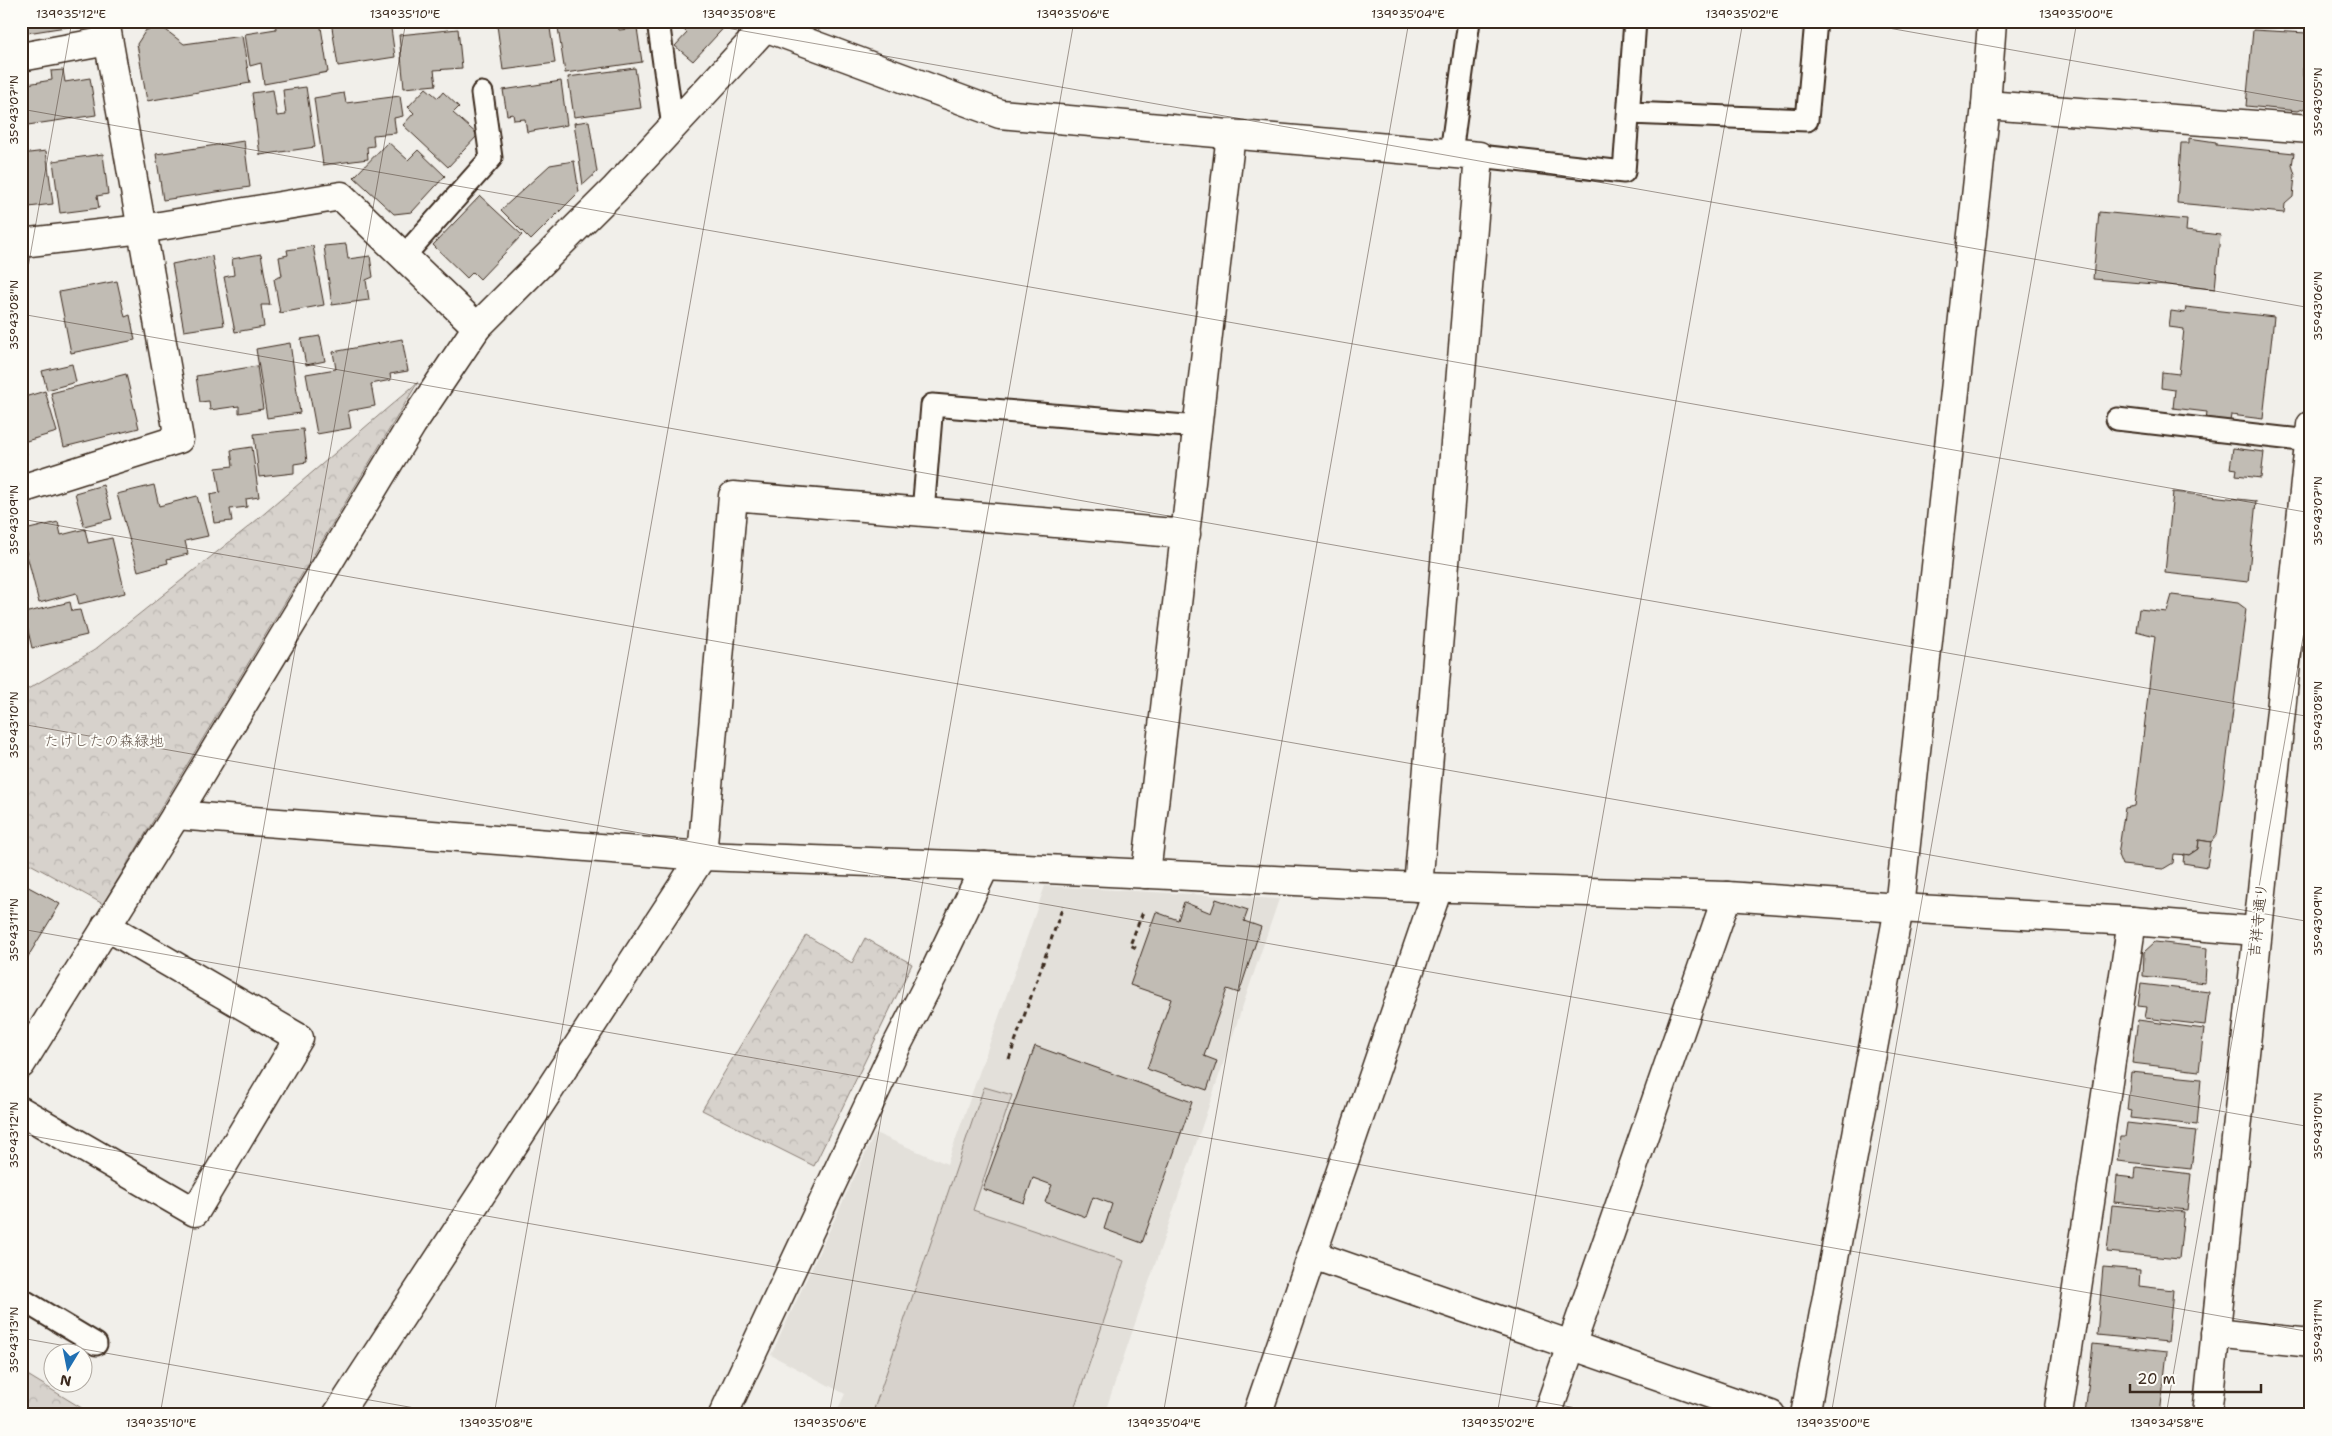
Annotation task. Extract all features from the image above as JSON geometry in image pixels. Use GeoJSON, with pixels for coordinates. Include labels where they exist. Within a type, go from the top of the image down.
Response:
{"type":"FeatureCollection","features":[{"type":"Feature","properties":{"kind":"street"},"geometry":{"type":"LineString","coordinates":[[1805,1415],[1899,908],[1986,105],[1992,21]]}},
{"type":"Feature","properties":{"kind":"street"},"geometry":{"type":"LineString","coordinates":[[21,1064],[176,815],[412,424],[477,327],[614,190],[768,24],[1000,114],[1479,156],[1428,887],[1313,1255],[1257,1415]]}},
{"type":"Feature","properties":{"kind":"street"},"geometry":{"type":"LineString","coordinates":[[21,57],[106,31],[179,439],[21,489]]}},
{"type":"Feature","properties":{"kind":"street"},"geometry":{"type":"LineString","coordinates":[[1986,105],[2311,129]]}},
{"type":"Feature","properties":{"kind":"street"},"geometry":{"type":"LineString","coordinates":[[1146,874],[1231,134]]}},
{"type":"Feature","properties":{"kind":"street"},"geometry":{"type":"LineString","coordinates":[[21,243],[142,229],[341,196],[477,327]]}},
{"type":"Feature","properties":{"kind":"street","name":"吉祥寺通り"},"geometry":{"type":"LineString","coordinates":[[2207,1415],[2256,932],[2310,433]]}},
{"type":"Feature","properties":{"kind":"street"},"geometry":{"type":"LineString","coordinates":[[338,1415],[702,856],[733,496],[1186,534]]}},
{"type":"Feature","properties":{"kind":"street"},"geometry":{"type":"LineString","coordinates":[[176,815],[702,856],[985,866],[1428,887],[1727,896],[2132,921],[2256,932]]}},
{"type":"Feature","properties":{"kind":"street"},"geometry":{"type":"LineString","coordinates":[[724,1415],[897,1045],[985,866]]}},
{"type":"Feature","properties":{"kind":"street"},"geometry":{"type":"LineString","coordinates":[[1547,1415],[1727,896]]}},
{"type":"Feature","properties":{"kind":"street"},"geometry":{"type":"LineString","coordinates":[[2058,1415],[2132,921]]}},
{"type":"Feature","properties":{"kind":"street"},"geometry":{"type":"LineString","coordinates":[[21,1111],[195,1212],[300,1038],[106,926]]}},
{"type":"Feature","properties":{"kind":"street"},"geometry":{"type":"LineString","coordinates":[[1313,1255],[1771,1415]]}},
{"type":"Feature","properties":{"kind":"street"},"geometry":{"type":"LineString","coordinates":[[2216,1333],[2311,1343]]}},
{"type":"Feature","properties":{"kind":"lane"},"geometry":{"type":"LineString","coordinates":[[658,21],[672,127]]}},
{"type":"Feature","properties":{"kind":"lane"},"geometry":{"type":"LineString","coordinates":[[1451,153],[1469,21]]}},
{"type":"Feature","properties":{"kind":"lane"},"geometry":{"type":"LineString","coordinates":[[1479,156],[1624,172],[1636,21]]}},
{"type":"Feature","properties":{"kind":"lane"},"geometry":{"type":"LineString","coordinates":[[1629,112],[1807,120],[1816,21]]}},
{"type":"Feature","properties":{"kind":"lane"},"geometry":{"type":"LineString","coordinates":[[404,256],[491,158],[482,93]]}},
{"type":"Feature","properties":{"kind":"lane"},"geometry":{"type":"LineString","coordinates":[[924,512],[932,405],[1198,427]]}},
{"type":"Feature","properties":{"kind":"lane"},"geometry":{"type":"LineString","coordinates":[[2117,419],[2310,433]]}},
{"type":"Feature","properties":{"kind":"lane"},"geometry":{"type":"LineString","coordinates":[[21,1298],[96,1344]]}},
{"type":"Feature","properties":{"kind":"path"},"geometry":{"type":"LineString","coordinates":[[1009,1059],[1076,870]]}},
{"type":"Feature","properties":{"kind":"shaded area"},"geometry":{"type":"Polygon","coordinates":[[[1045,886],[1279,899],[1104,1415],[835,1415],[845,1394],[771,1355],[875,1133],[947,1164],[1045,886]]]}},
{"type":"Feature","properties":{"kind":"green space","name":"たけしたの森緑地"},"geometry":{"type":"Polygon","coordinates":[[[418,382],[103,904],[21,859],[21,693],[93,651],[252,524],[418,382]]]}},
{"type":"Feature","properties":{"kind":"green space"},"geometry":{"type":"Polygon","coordinates":[[[806,935],[852,963],[865,938],[912,964],[814,1166],[702,1110],[806,935]]]}},
{"type":"Feature","properties":{"kind":"green space"},"geometry":{"type":"Polygon","coordinates":[[[984,1087],[1012,1095],[973,1210],[1124,1261],[1072,1415],[872,1415],[984,1087]]]}},
{"type":"Feature","properties":{"kind":"green space"},"geometry":{"type":"Polygon","coordinates":[[[21,1371],[42,1384],[42,1394],[59,1394],[93,1415],[21,1415],[21,1371]]]}},
{"type":"Feature","properties":{"kind":"building"},"geometry":{"type":"Polygon","coordinates":[[[21,21],[71,21],[72,26],[21,34],[21,21]]]}},
{"type":"Feature","properties":{"kind":"building"},"geometry":{"type":"Polygon","coordinates":[[[275,21],[320,21],[328,72],[264,84],[261,63],[250,66],[245,34],[276,29],[275,21]]]}},
{"type":"Feature","properties":{"kind":"building"},"geometry":{"type":"Polygon","coordinates":[[[331,21],[390,21],[395,57],[338,66],[331,21]]]}},
{"type":"Feature","properties":{"kind":"building"},"geometry":{"type":"Polygon","coordinates":[[[525,21],[549,21],[555,63],[503,70],[497,25],[525,21]]]}},
{"type":"Feature","properties":{"kind":"building"},"geometry":{"type":"Polygon","coordinates":[[[557,21],[617,21],[619,30],[637,28],[642,62],[565,73],[557,21]]]}},
{"type":"Feature","properties":{"kind":"building"},"geometry":{"type":"Polygon","coordinates":[[[675,21],[730,21],[693,61],[675,46],[687,33],[675,21]]]}},
{"type":"Feature","properties":{"kind":"building"},"geometry":{"type":"Polygon","coordinates":[[[162,27],[184,44],[242,36],[250,83],[147,101],[137,44],[146,30],[162,27]]]}},
{"type":"Feature","properties":{"kind":"building"},"geometry":{"type":"Polygon","coordinates":[[[458,29],[462,68],[434,70],[436,85],[404,88],[399,35],[458,29]]]}},
{"type":"Feature","properties":{"kind":"building"},"geometry":{"type":"Polygon","coordinates":[[[2253,30],[2307,33],[2311,37],[2311,62],[2303,68],[2303,76],[2309,86],[2305,108],[2298,111],[2246,106],[2253,30]]]}},
{"type":"Feature","properties":{"kind":"building"},"geometry":{"type":"Polygon","coordinates":[[[635,68],[641,108],[574,117],[568,77],[635,68]]]}},
{"type":"Feature","properties":{"kind":"building"},"geometry":{"type":"Polygon","coordinates":[[[63,70],[65,82],[90,78],[96,115],[21,126],[21,85],[52,80],[51,71],[63,70]]]}},
{"type":"Feature","properties":{"kind":"building"},"geometry":{"type":"Polygon","coordinates":[[[561,81],[567,125],[527,132],[525,119],[514,120],[513,114],[507,115],[503,90],[561,81]]]}},
{"type":"Feature","properties":{"kind":"building"},"geometry":{"type":"Polygon","coordinates":[[[306,87],[315,147],[260,155],[252,93],[273,90],[277,116],[286,115],[283,90],[306,87]]]}},
{"type":"Feature","properties":{"kind":"building"},"geometry":{"type":"Polygon","coordinates":[[[426,88],[438,98],[443,92],[459,107],[453,113],[478,135],[448,167],[403,125],[414,113],[408,107],[426,88]]]}},
{"type":"Feature","properties":{"kind":"building"},"geometry":{"type":"Polygon","coordinates":[[[344,93],[346,103],[400,96],[403,116],[394,118],[396,133],[373,135],[374,146],[367,147],[368,159],[323,165],[314,98],[344,93]]]}},
{"type":"Feature","properties":{"kind":"building"},"geometry":{"type":"Polygon","coordinates":[[[589,121],[597,172],[583,185],[574,123],[589,121]]]}},
{"type":"Feature","properties":{"kind":"building"},"geometry":{"type":"Polygon","coordinates":[[[2189,138],[2216,142],[2216,145],[2294,153],[2292,165],[2295,175],[2293,197],[2285,204],[2284,213],[2177,203],[2181,143],[2189,143],[2189,138]]]}},
{"type":"Feature","properties":{"kind":"building"},"geometry":{"type":"Polygon","coordinates":[[[244,141],[250,187],[163,200],[156,154],[244,141]]]}},
{"type":"Feature","properties":{"kind":"building"},"geometry":{"type":"Polygon","coordinates":[[[388,142],[408,160],[418,150],[445,176],[412,212],[394,214],[354,177],[388,142]]]}},
{"type":"Feature","properties":{"kind":"building"},"geometry":{"type":"Polygon","coordinates":[[[46,151],[53,204],[21,208],[21,154],[46,151]]]}},
{"type":"Feature","properties":{"kind":"building"},"geometry":{"type":"Polygon","coordinates":[[[103,154],[108,194],[97,196],[99,208],[60,213],[53,161],[103,154]]]}},
{"type":"Feature","properties":{"kind":"building"},"geometry":{"type":"Polygon","coordinates":[[[574,161],[579,192],[531,240],[501,210],[550,165],[574,161]]]}},
{"type":"Feature","properties":{"kind":"building"},"geometry":{"type":"Polygon","coordinates":[[[480,196],[522,235],[480,279],[473,272],[467,278],[433,245],[480,196]]]}},
{"type":"Feature","properties":{"kind":"building"},"geometry":{"type":"Polygon","coordinates":[[[2099,212],[2187,220],[2186,231],[2220,235],[2215,289],[2093,279],[2099,212]]]}},
{"type":"Feature","properties":{"kind":"building"},"geometry":{"type":"Polygon","coordinates":[[[346,244],[348,259],[370,256],[373,277],[366,280],[369,300],[332,305],[324,246],[346,244]]]}},
{"type":"Feature","properties":{"kind":"building"},"geometry":{"type":"Polygon","coordinates":[[[313,246],[324,305],[280,313],[274,279],[282,276],[279,257],[288,255],[287,250],[313,246]]]}},
{"type":"Feature","properties":{"kind":"building"},"geometry":{"type":"Polygon","coordinates":[[[261,254],[270,305],[261,305],[264,327],[235,332],[224,277],[234,275],[232,259],[261,254]]]}},
{"type":"Feature","properties":{"kind":"building"},"geometry":{"type":"Polygon","coordinates":[[[212,256],[224,325],[184,331],[172,264],[212,256]]]}},
{"type":"Feature","properties":{"kind":"building"},"geometry":{"type":"Polygon","coordinates":[[[117,281],[125,317],[130,315],[135,340],[71,353],[59,292],[117,281]]]}},
{"type":"Feature","properties":{"kind":"building"},"geometry":{"type":"Polygon","coordinates":[[[2186,307],[2274,317],[2263,419],[2231,415],[2230,421],[2206,419],[2207,412],[2173,408],[2175,390],[2161,388],[2162,372],[2179,374],[2184,329],[2169,327],[2171,311],[2185,313],[2186,307]]]}},
{"type":"Feature","properties":{"kind":"building"},"geometry":{"type":"Polygon","coordinates":[[[320,336],[325,361],[306,365],[301,339],[320,336]]]}},
{"type":"Feature","properties":{"kind":"building"},"geometry":{"type":"Polygon","coordinates":[[[402,339],[408,371],[390,374],[391,380],[371,384],[375,406],[348,411],[351,428],[317,434],[306,374],[336,369],[333,352],[402,339]]]}},
{"type":"Feature","properties":{"kind":"building"},"geometry":{"type":"Polygon","coordinates":[[[290,343],[300,413],[267,418],[256,349],[290,343]]]}},
{"type":"Feature","properties":{"kind":"building"},"geometry":{"type":"Polygon","coordinates":[[[72,364],[76,382],[47,390],[42,371],[72,364]]]}},
{"type":"Feature","properties":{"kind":"building"},"geometry":{"type":"Polygon","coordinates":[[[257,366],[263,409],[239,413],[239,406],[210,410],[209,401],[200,402],[196,376],[257,366]]]}},
{"type":"Feature","properties":{"kind":"building"},"geometry":{"type":"Polygon","coordinates":[[[126,374],[139,428],[64,447],[51,393],[126,374]]]}},
{"type":"Feature","properties":{"kind":"building"},"geometry":{"type":"Polygon","coordinates":[[[45,391],[57,432],[23,442],[27,454],[21,455],[21,398],[45,391]]]}},
{"type":"Feature","properties":{"kind":"building"},"geometry":{"type":"Polygon","coordinates":[[[303,429],[307,462],[294,464],[294,473],[259,477],[254,434],[303,429]]]}},
{"type":"Feature","properties":{"kind":"building"},"geometry":{"type":"Polygon","coordinates":[[[252,447],[259,497],[246,499],[247,507],[230,509],[232,521],[214,523],[210,495],[220,493],[216,468],[233,466],[231,450],[252,447]]]}},
{"type":"Feature","properties":{"kind":"building"},"geometry":{"type":"Polygon","coordinates":[[[2233,448],[2264,452],[2261,478],[2236,475],[2237,469],[2230,468],[2233,448]]]}},
{"type":"Feature","properties":{"kind":"building"},"geometry":{"type":"Polygon","coordinates":[[[103,485],[112,519],[84,526],[75,493],[103,485]]]}},
{"type":"Feature","properties":{"kind":"building"},"geometry":{"type":"Polygon","coordinates":[[[154,485],[159,506],[197,496],[208,536],[185,541],[188,554],[167,559],[168,563],[138,571],[117,494],[154,485]]]}},
{"type":"Feature","properties":{"kind":"building"},"geometry":{"type":"Polygon","coordinates":[[[2173,492],[2256,501],[2248,582],[2165,573],[2173,492]]]}},
{"type":"Feature","properties":{"kind":"building"},"geometry":{"type":"Polygon","coordinates":[[[58,522],[61,535],[85,529],[88,543],[112,538],[125,593],[79,604],[76,593],[39,603],[21,531],[58,522]]]}},
{"type":"Feature","properties":{"kind":"building"},"geometry":{"type":"Polygon","coordinates":[[[2172,595],[2238,603],[2246,609],[2217,835],[2211,842],[2199,840],[2198,849],[2189,855],[2174,854],[2173,863],[2163,869],[2122,865],[2118,855],[2125,808],[2135,806],[2155,636],[2136,631],[2139,609],[2167,612],[2172,595]]]}},
{"type":"Feature","properties":{"kind":"building"},"geometry":{"type":"Polygon","coordinates":[[[70,602],[72,611],[80,610],[87,635],[32,648],[24,613],[70,602]]]}},
{"type":"Feature","properties":{"kind":"building"},"geometry":{"type":"Polygon","coordinates":[[[2199,840],[2211,842],[2207,867],[2183,863],[2184,854],[2189,855],[2198,849],[2199,840]]]}},
{"type":"Feature","properties":{"kind":"building"},"geometry":{"type":"Polygon","coordinates":[[[21,883],[60,904],[21,968],[21,883]]]}},
{"type":"Feature","properties":{"kind":"building"},"geometry":{"type":"Polygon","coordinates":[[[1216,899],[1248,910],[1244,921],[1261,927],[1239,993],[1227,989],[1204,1056],[1217,1061],[1207,1090],[1147,1069],[1171,999],[1130,985],[1156,912],[1178,920],[1184,902],[1211,913],[1216,899]]]}},
{"type":"Feature","properties":{"kind":"building"},"geometry":{"type":"Polygon","coordinates":[[[2155,942],[2207,948],[2205,983],[2143,976],[2144,952],[2155,942]]]}},
{"type":"Feature","properties":{"kind":"building"},"geometry":{"type":"Polygon","coordinates":[[[2141,984],[2209,992],[2205,1025],[2145,1018],[2147,1007],[2138,1006],[2141,984]]]}},
{"type":"Feature","properties":{"kind":"building"},"geometry":{"type":"Polygon","coordinates":[[[2138,1020],[2204,1029],[2199,1071],[2132,1063],[2138,1020]]]}},
{"type":"Feature","properties":{"kind":"building"},"geometry":{"type":"Polygon","coordinates":[[[1035,1046],[1192,1102],[1142,1243],[1104,1229],[1112,1204],[1093,1197],[1086,1217],[1045,1202],[1052,1185],[1033,1178],[1024,1203],[983,1189],[1035,1046]]]}},
{"type":"Feature","properties":{"kind":"building"},"geometry":{"type":"Polygon","coordinates":[[[2131,1072],[2201,1079],[2197,1125],[2130,1118],[2131,1111],[2127,1110],[2131,1072]]]}},
{"type":"Feature","properties":{"kind":"building"},"geometry":{"type":"Polygon","coordinates":[[[2127,1123],[2196,1131],[2191,1169],[2117,1161],[2120,1137],[2125,1137],[2127,1123]]]}},
{"type":"Feature","properties":{"kind":"building"},"geometry":{"type":"Polygon","coordinates":[[[2136,1167],[2191,1174],[2187,1210],[2114,1202],[2117,1176],[2135,1178],[2136,1167]]]}},
{"type":"Feature","properties":{"kind":"building"},"geometry":{"type":"Polygon","coordinates":[[[2112,1205],[2184,1212],[2179,1259],[2107,1252],[2112,1205]]]}},
{"type":"Feature","properties":{"kind":"building"},"geometry":{"type":"Polygon","coordinates":[[[2103,1267],[2140,1270],[2139,1286],[2173,1290],[2168,1342],[2097,1335],[2103,1267]]]}},
{"type":"Feature","properties":{"kind":"building"},"geometry":{"type":"Polygon","coordinates":[[[2093,1344],[2167,1352],[2160,1415],[2085,1415],[2093,1344]]]}}]}
